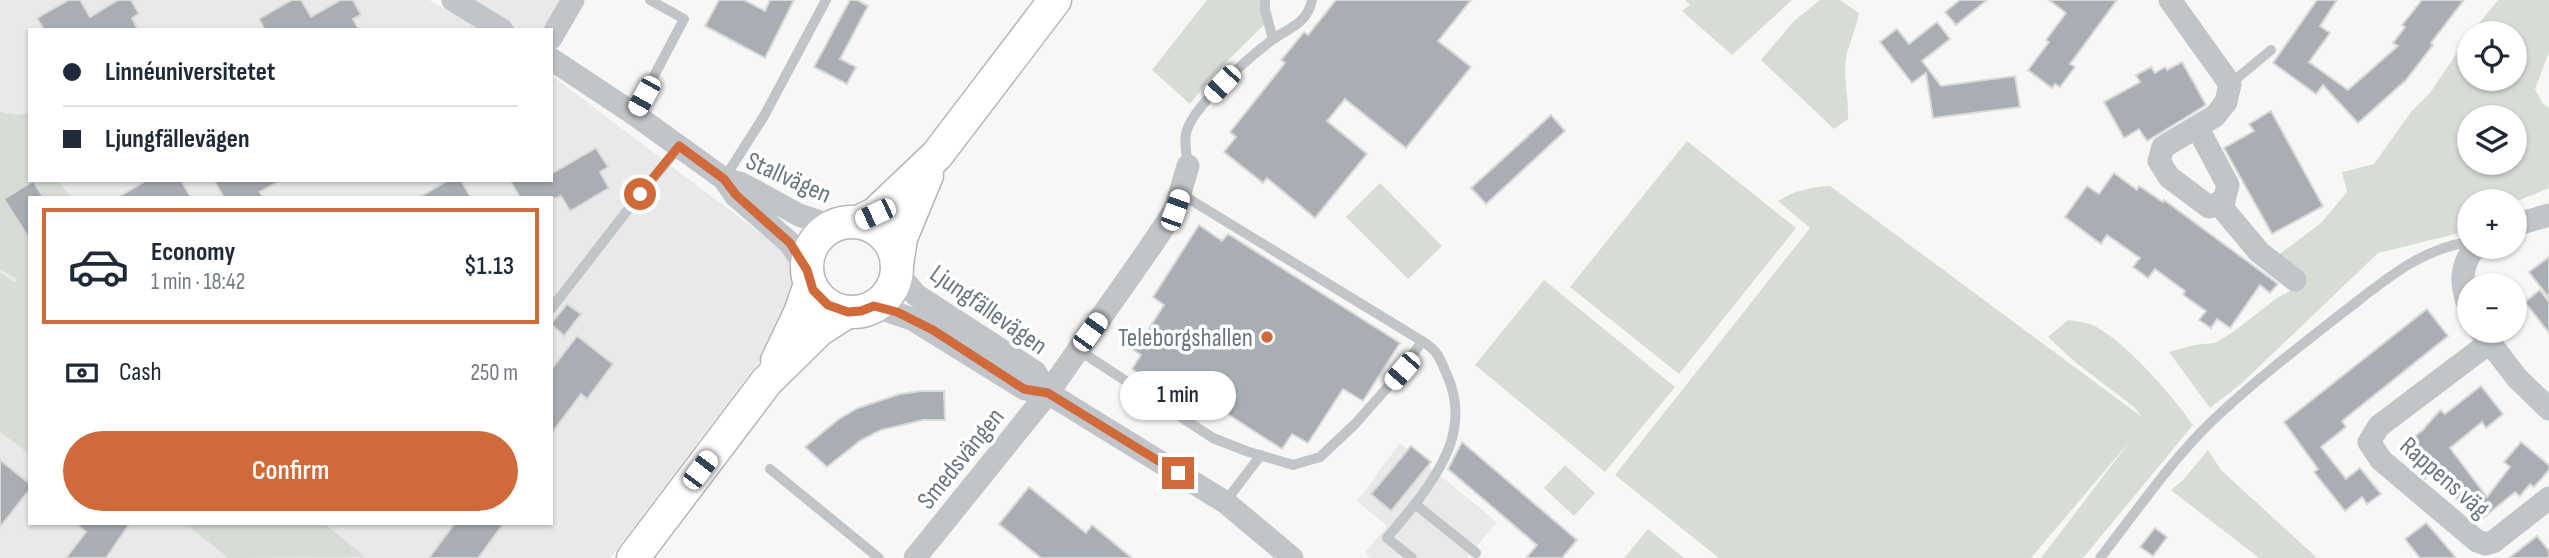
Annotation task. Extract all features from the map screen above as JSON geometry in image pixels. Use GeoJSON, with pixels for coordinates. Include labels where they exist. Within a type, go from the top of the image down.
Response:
{"type":"FeatureCollection","features":[{"type":"Feature","properties":{"kind":"main road"},"geometry":{"type":"LineString","coordinates":[[767,381],[800,313],[808,277],[808,256],[813,243],[820,235],[875,214],[937,155],[1055,0]]}},
{"type":"Feature","properties":{"kind":"main road"},"geometry":{"type":"LineString","coordinates":[[633,558],[767,381],[819,330],[891,290],[908,216],[937,155]]}},
{"type":"Feature","properties":{"kind":"main road"},"geometry":{"type":"LineString","coordinates":[[845,224],[873,227],[885,236],[894,249],[897,268]]}},
{"type":"Feature","properties":{"kind":"main road"},"geometry":{"type":"LineString","coordinates":[[808,277],[817,296],[828,305],[861,309]]}},
{"type":"Feature","properties":{"kind":"street"},"geometry":{"type":"LineString","coordinates":[[453,0],[499,28]]}},
{"type":"Feature","properties":{"kind":"street"},"geometry":{"type":"LineString","coordinates":[[553,35],[573,0]]}},
{"type":"Feature","properties":{"kind":"street"},"geometry":{"type":"LineString","coordinates":[[2170,0],[2230,84],[2226,102],[2215,116],[2163,147],[2159,161],[2169,177],[2209,206],[2224,201],[2228,185],[2197,127]]}},
{"type":"Feature","properties":{"kind":"street","name":"Stallvägen"},"geometry":{"type":"LineString","coordinates":[[553,61],[634,114],[724,179],[736,195],[790,243],[808,277]]}},
{"type":"Feature","properties":{"kind":"street","name":"Smedsvängen"},"geometry":{"type":"LineString","coordinates":[[915,558],[1048,393],[1175,210],[1188,166]]}},
{"type":"Feature","properties":{"kind":"street","name":"Stallvägen"},"geometry":{"type":"LineString","coordinates":[[724,179],[742,184],[789,210],[845,224]]}},
{"type":"Feature","properties":{"kind":"street"},"geometry":{"type":"LineString","coordinates":[[2218,203],[2259,252],[2295,280]]}},
{"type":"Feature","properties":{"kind":"street"},"geometry":{"type":"LineString","coordinates":[[2527,221],[2549,215]]}},
{"type":"Feature","properties":{"kind":"street","name":"Ljungfällevägen"},"geometry":{"type":"LineString","coordinates":[[897,268],[916,295],[1035,372],[1048,393]]}},
{"type":"Feature","properties":{"kind":"street","name":"Ljungfällevägen"},"geometry":{"type":"LineString","coordinates":[[861,309],[912,318],[1024,389],[1048,393],[1225,502],[1292,558]]}},
{"type":"Feature","properties":{"kind":"street","name":"Rappens väg"},"geometry":{"type":"LineString","coordinates":[[2478,343],[2379,426],[2369,442],[2381,460],[2477,541],[2486,544],[2493,542],[2549,498]]}},
{"type":"Feature","properties":{"kind":"street"},"geometry":{"type":"LineString","coordinates":[[2490,343],[2517,378],[2549,409]]}},
{"type":"Feature","properties":{"kind":"lane"},"geometry":{"type":"LineString","coordinates":[[634,114],[684,19],[650,0]]}},
{"type":"Feature","properties":{"kind":"lane"},"geometry":{"type":"LineString","coordinates":[[724,179],[764,117],[826,0]]}},
{"type":"Feature","properties":{"kind":"lane"},"geometry":{"type":"LineString","coordinates":[[1265,0],[1273,39]]}},
{"type":"Feature","properties":{"kind":"lane"},"geometry":{"type":"LineString","coordinates":[[1188,166],[1186,133],[1199,109],[1222,84],[1273,39],[1299,25],[1312,0]]}},
{"type":"Feature","properties":{"kind":"lane"},"geometry":{"type":"LineString","coordinates":[[2230,84],[2271,50]]}},
{"type":"Feature","properties":{"kind":"lane"},"geometry":{"type":"LineString","coordinates":[[553,306],[679,146]]}},
{"type":"Feature","properties":{"kind":"lane"},"geometry":{"type":"LineString","coordinates":[[1181,194],[1436,350],[1454,392],[1454,436],[1438,474],[1387,538],[1412,558]]}},
{"type":"Feature","properties":{"kind":"lane"},"geometry":{"type":"LineString","coordinates":[[2101,558],[2175,462],[2210,424],[2252,386],[2401,269],[2433,251],[2457,245]]}},
{"type":"Feature","properties":{"kind":"lane"},"geometry":{"type":"LineString","coordinates":[[1077,349],[1213,438],[1293,465],[1320,457],[1363,416],[1402,371],[1422,341]]}},
{"type":"Feature","properties":{"kind":"lane"},"geometry":{"type":"LineString","coordinates":[[1225,502],[1261,455]]}},
{"type":"Feature","properties":{"kind":"lane"},"geometry":{"type":"LineString","coordinates":[[770,469],[879,558]]}},
{"type":"Feature","properties":{"kind":"lane"},"geometry":{"type":"LineString","coordinates":[[1415,504],[1476,553]]}},
{"type":"Feature","properties":{"kind":"shaded area"},"geometry":{"type":"Polygon","coordinates":[[[0,0],[429,0],[478,28],[28,28],[28,182],[553,182],[553,77],[785,252],[796,271],[796,289],[763,356],[610,558],[0,558],[0,0]]]}},
{"type":"Feature","properties":{"kind":"shaded area"},"geometry":{"type":"Polygon","coordinates":[[[453,0],[573,0],[552,28],[499,28],[453,0]]]}},
{"type":"Feature","properties":{"kind":"shaded area"},"geometry":{"type":"Polygon","coordinates":[[[1207,0],[1264,0],[1273,16],[1211,77],[1190,104],[1152,70],[1207,0]]]}},
{"type":"Feature","properties":{"kind":"shaded area"},"geometry":{"type":"Polygon","coordinates":[[[1685,0],[1792,0],[1732,55],[1682,11],[1690,5],[1685,0]]]}},
{"type":"Feature","properties":{"kind":"shaded area"},"geometry":{"type":"Polygon","coordinates":[[[1820,0],[1840,0],[1859,13],[1846,57],[1848,119],[1834,129],[1761,60],[1794,21],[1820,0]]]}},
{"type":"Feature","properties":{"kind":"shaded area"},"geometry":{"type":"Polygon","coordinates":[[[2498,0],[2549,0],[2549,52],[2535,89],[2543,104],[2549,108],[2549,188],[2527,197],[2527,189],[2457,189],[2457,233],[2378,253],[2242,383],[2210,408],[2169,352],[2215,343],[2277,298],[2305,282],[2277,256],[2321,223],[2347,192],[2342,172],[2374,164],[2411,112],[2430,93],[2457,53],[2457,91],[2527,91],[2527,21],[2481,21],[2498,0]]]}},
{"type":"Feature","properties":{"kind":"shaded area"},"geometry":{"type":"Polygon","coordinates":[[[0,112],[18,115],[28,113],[28,182],[59,182],[70,196],[28,196],[28,453],[0,432],[0,273],[14,282],[17,279],[0,269],[0,112]]]}},
{"type":"Feature","properties":{"kind":"shaded area"},"geometry":{"type":"Polygon","coordinates":[[[1687,141],[1796,228],[1679,374],[1570,287],[1687,141]]]}},
{"type":"Feature","properties":{"kind":"shaded area"},"geometry":{"type":"Polygon","coordinates":[[[1380,183],[1442,246],[1408,279],[1346,217],[1380,183]]]}},
{"type":"Feature","properties":{"kind":"shaded area"},"geometry":{"type":"Polygon","coordinates":[[[1830,186],[2142,417],[2134,407],[2075,362],[2048,337],[2068,320],[2090,324],[2103,331],[2146,368],[2193,425],[2083,558],[2041,558],[2130,441],[2031,558],[1719,558],[1615,475],[1810,228],[1778,201],[1802,190],[1830,186]]]}},
{"type":"Feature","properties":{"kind":"shaded area"},"geometry":{"type":"Polygon","coordinates":[[[1544,280],[1675,387],[1605,472],[1475,365],[1544,280]]]}},
{"type":"Feature","properties":{"kind":"shaded area"},"geometry":{"type":"Polygon","coordinates":[[[1400,443],[1497,522],[1467,558],[1371,558],[1365,553],[1387,526],[1357,501],[1400,443]]]}},
{"type":"Feature","properties":{"kind":"shaded area"},"geometry":{"type":"Polygon","coordinates":[[[2208,450],[2221,470],[2317,558],[2259,558],[2171,490],[2208,450]]]}},
{"type":"Feature","properties":{"kind":"shaded area"},"geometry":{"type":"Polygon","coordinates":[[[1565,465],[1595,493],[1574,516],[1544,488],[1565,465]]]}},
{"type":"Feature","properties":{"kind":"shaded area"},"geometry":{"type":"Polygon","coordinates":[[[187,525],[326,525],[365,557],[229,558],[187,525]]]}},
{"type":"Feature","properties":{"kind":"shaded area"},"geometry":{"type":"Polygon","coordinates":[[[1648,529],[1684,558],[1624,558],[1648,529]]]}},
{"type":"Feature","properties":{"kind":"building"},"geometry":{"type":"Polygon","coordinates":[[[69,0],[80,0],[90,17],[118,0],[131,0],[139,14],[132,18],[137,28],[43,28],[37,18],[69,0]]]}},
{"type":"Feature","properties":{"kind":"building"},"geometry":{"type":"Polygon","coordinates":[[[292,0],[301,0],[311,17],[341,0],[353,0],[361,15],[353,19],[358,28],[264,28],[259,19],[292,0]]]}},
{"type":"Feature","properties":{"kind":"building"},"geometry":{"type":"Polygon","coordinates":[[[719,0],[744,0],[765,11],[770,0],[794,0],[765,58],[705,26],[719,0]]]}},
{"type":"Feature","properties":{"kind":"building"},"geometry":{"type":"Polygon","coordinates":[[[850,0],[857,0],[868,6],[840,59],[856,67],[847,84],[814,67],[850,0]]]}},
{"type":"Feature","properties":{"kind":"building"},"geometry":{"type":"Polygon","coordinates":[[[1336,0],[1471,0],[1438,41],[1471,67],[1406,148],[1345,99],[1327,121],[1367,154],[1315,218],[1267,178],[1263,183],[1224,152],[1236,137],[1230,132],[1285,63],[1281,60],[1304,32],[1308,35],[1336,0]]]}},
{"type":"Feature","properties":{"kind":"building"},"geometry":{"type":"Polygon","coordinates":[[[1960,0],[1987,0],[1956,25],[1945,12],[1960,0]]]}},
{"type":"Feature","properties":{"kind":"building"},"geometry":{"type":"Polygon","coordinates":[[[2049,0],[2117,0],[2070,64],[2075,67],[2060,87],[2055,84],[2052,88],[2028,70],[2066,13],[2049,0]]]}},
{"type":"Feature","properties":{"kind":"building"},"geometry":{"type":"Polygon","coordinates":[[[2317,0],[2337,0],[2320,26],[2330,33],[2309,62],[2348,90],[2398,46],[2393,43],[2405,27],[2402,25],[2422,0],[2464,0],[2406,80],[2358,123],[2323,85],[2316,94],[2273,63],[2317,0]]]}},
{"type":"Feature","properties":{"kind":"building"},"geometry":{"type":"Polygon","coordinates":[[[1937,22],[1950,39],[1922,61],[1941,86],[2015,76],[2020,107],[1933,118],[1926,73],[1912,83],[1880,42],[1897,29],[1909,44],[1937,22]]]}},
{"type":"Feature","properties":{"kind":"building"},"geometry":{"type":"Polygon","coordinates":[[[2182,62],[2206,105],[2147,141],[2139,129],[2124,138],[2104,102],[2140,82],[2136,75],[2151,67],[2155,73],[2182,62]]]}},
{"type":"Feature","properties":{"kind":"building"},"geometry":{"type":"Polygon","coordinates":[[[2271,111],[2323,206],[2272,234],[2224,148],[2254,131],[2249,124],[2271,111]]]}},
{"type":"Feature","properties":{"kind":"building"},"geometry":{"type":"Polygon","coordinates":[[[1551,115],[1565,131],[1486,204],[1471,188],[1551,115]]]}},
{"type":"Feature","properties":{"kind":"building"},"geometry":{"type":"Polygon","coordinates":[[[596,148],[608,167],[600,172],[609,188],[570,211],[561,196],[519,196],[511,182],[553,182],[553,173],[596,148]]]}},
{"type":"Feature","properties":{"kind":"building"},"geometry":{"type":"Polygon","coordinates":[[[2114,173],[2137,190],[2139,186],[2163,202],[2164,200],[2278,284],[2270,293],[2260,285],[2230,328],[2217,319],[2211,328],[2199,320],[2206,311],[2183,295],[2185,291],[2155,269],[2148,278],[2133,267],[2140,258],[2107,235],[2101,244],[2065,217],[2087,186],[2099,194],[2114,173]]]}},
{"type":"Feature","properties":{"kind":"building"},"geometry":{"type":"Polygon","coordinates":[[[31,182],[43,196],[28,196],[28,237],[4,199],[31,182]]]}},
{"type":"Feature","properties":{"kind":"building"},"geometry":{"type":"Polygon","coordinates":[[[144,182],[182,182],[190,196],[120,196],[144,182]]]}},
{"type":"Feature","properties":{"kind":"building"},"geometry":{"type":"Polygon","coordinates":[[[215,182],[278,182],[260,192],[262,196],[223,196],[215,182]]]}},
{"type":"Feature","properties":{"kind":"building"},"geometry":{"type":"Polygon","coordinates":[[[446,182],[462,182],[470,196],[421,196],[446,182]]]}},
{"type":"Feature","properties":{"kind":"building","name":"Teleborgshallen"},"geometry":{"type":"Polygon","coordinates":[[[1199,225],[1222,241],[1228,234],[1400,343],[1363,401],[1343,389],[1308,443],[1292,434],[1282,449],[1167,375],[1158,387],[1132,369],[1141,355],[1131,348],[1139,336],[1143,338],[1164,305],[1153,297],[1199,225]]]}},
{"type":"Feature","properties":{"kind":"building"},"geometry":{"type":"Polygon","coordinates":[[[2549,257],[2549,298],[2529,272],[2549,257]]]}},
{"type":"Feature","properties":{"kind":"building"},"geometry":{"type":"Polygon","coordinates":[[[2540,290],[2549,302],[2549,333],[2527,305],[2527,300],[2540,290]]]}},
{"type":"Feature","properties":{"kind":"building"},"geometry":{"type":"Polygon","coordinates":[[[567,304],[581,314],[564,336],[553,326],[553,322],[567,304]]]}},
{"type":"Feature","properties":{"kind":"building"},"geometry":{"type":"Polygon","coordinates":[[[2427,309],[2448,336],[2342,421],[2346,427],[2321,447],[2346,479],[2360,468],[2381,494],[2367,504],[2362,497],[2345,511],[2314,472],[2318,469],[2284,422],[2427,309]]]}},
{"type":"Feature","properties":{"kind":"building"},"geometry":{"type":"Polygon","coordinates":[[[577,336],[613,364],[587,399],[581,394],[553,431],[553,367],[577,336]]]}},
{"type":"Feature","properties":{"kind":"building"},"geometry":{"type":"Polygon","coordinates":[[[2481,386],[2503,414],[2486,428],[2482,422],[2450,448],[2487,497],[2510,467],[2504,462],[2521,442],[2549,465],[2549,470],[2534,487],[2530,484],[2520,496],[2515,492],[2477,523],[2434,472],[2425,479],[2400,447],[2423,430],[2440,410],[2445,414],[2481,386]]]}},
{"type":"Feature","properties":{"kind":"building"},"geometry":{"type":"Polygon","coordinates":[[[944,391],[945,420],[923,420],[881,430],[861,440],[827,467],[805,447],[839,419],[858,408],[900,394],[944,391]]]}},
{"type":"Feature","properties":{"kind":"building"},"geometry":{"type":"Polygon","coordinates":[[[1462,442],[1577,540],[1562,558],[1526,558],[1537,545],[1448,469],[1462,442]]]}},
{"type":"Feature","properties":{"kind":"building"},"geometry":{"type":"Polygon","coordinates":[[[1411,446],[1431,462],[1391,511],[1371,494],[1411,446]]]}},
{"type":"Feature","properties":{"kind":"building"},"geometry":{"type":"Polygon","coordinates":[[[0,460],[28,482],[28,492],[0,527],[0,460]]]}},
{"type":"Feature","properties":{"kind":"building"},"geometry":{"type":"Polygon","coordinates":[[[1029,487],[1086,533],[1092,525],[1132,558],[1041,558],[999,524],[1029,487]]]}},
{"type":"Feature","properties":{"kind":"building"},"geometry":{"type":"Polygon","coordinates":[[[2426,523],[2456,558],[2420,558],[2405,539],[2426,523]]]}},
{"type":"Feature","properties":{"kind":"building"},"geometry":{"type":"Polygon","coordinates":[[[77,525],[129,525],[106,558],[66,558],[86,532],[77,525]]]}},
{"type":"Feature","properties":{"kind":"building"},"geometry":{"type":"Polygon","coordinates":[[[454,525],[503,525],[478,558],[429,558],[454,525]]]}},
{"type":"Feature","properties":{"kind":"building"},"geometry":{"type":"Polygon","coordinates":[[[2155,528],[2167,537],[2153,556],[2140,547],[2155,528]]]}},
{"type":"Feature","properties":{"kind":"building"},"geometry":{"type":"Polygon","coordinates":[[[2537,536],[2549,551],[2549,558],[2509,558],[2537,536]]]}},
{"type":"Feature","properties":{"kind":"place","name":"Teleborgshallen"},"geometry":{"type":"Point","coordinates":[1267,337]}},
{"type":"Feature","properties":{"kind":"route"},"geometry":{"type":"LineString","coordinates":[[640,194],[679,146],[724,179],[736,195],[784,236],[796,250],[817,296],[834,309],[854,312],[874,306],[912,318],[1024,389],[1048,393],[1178,473]]}}]}
